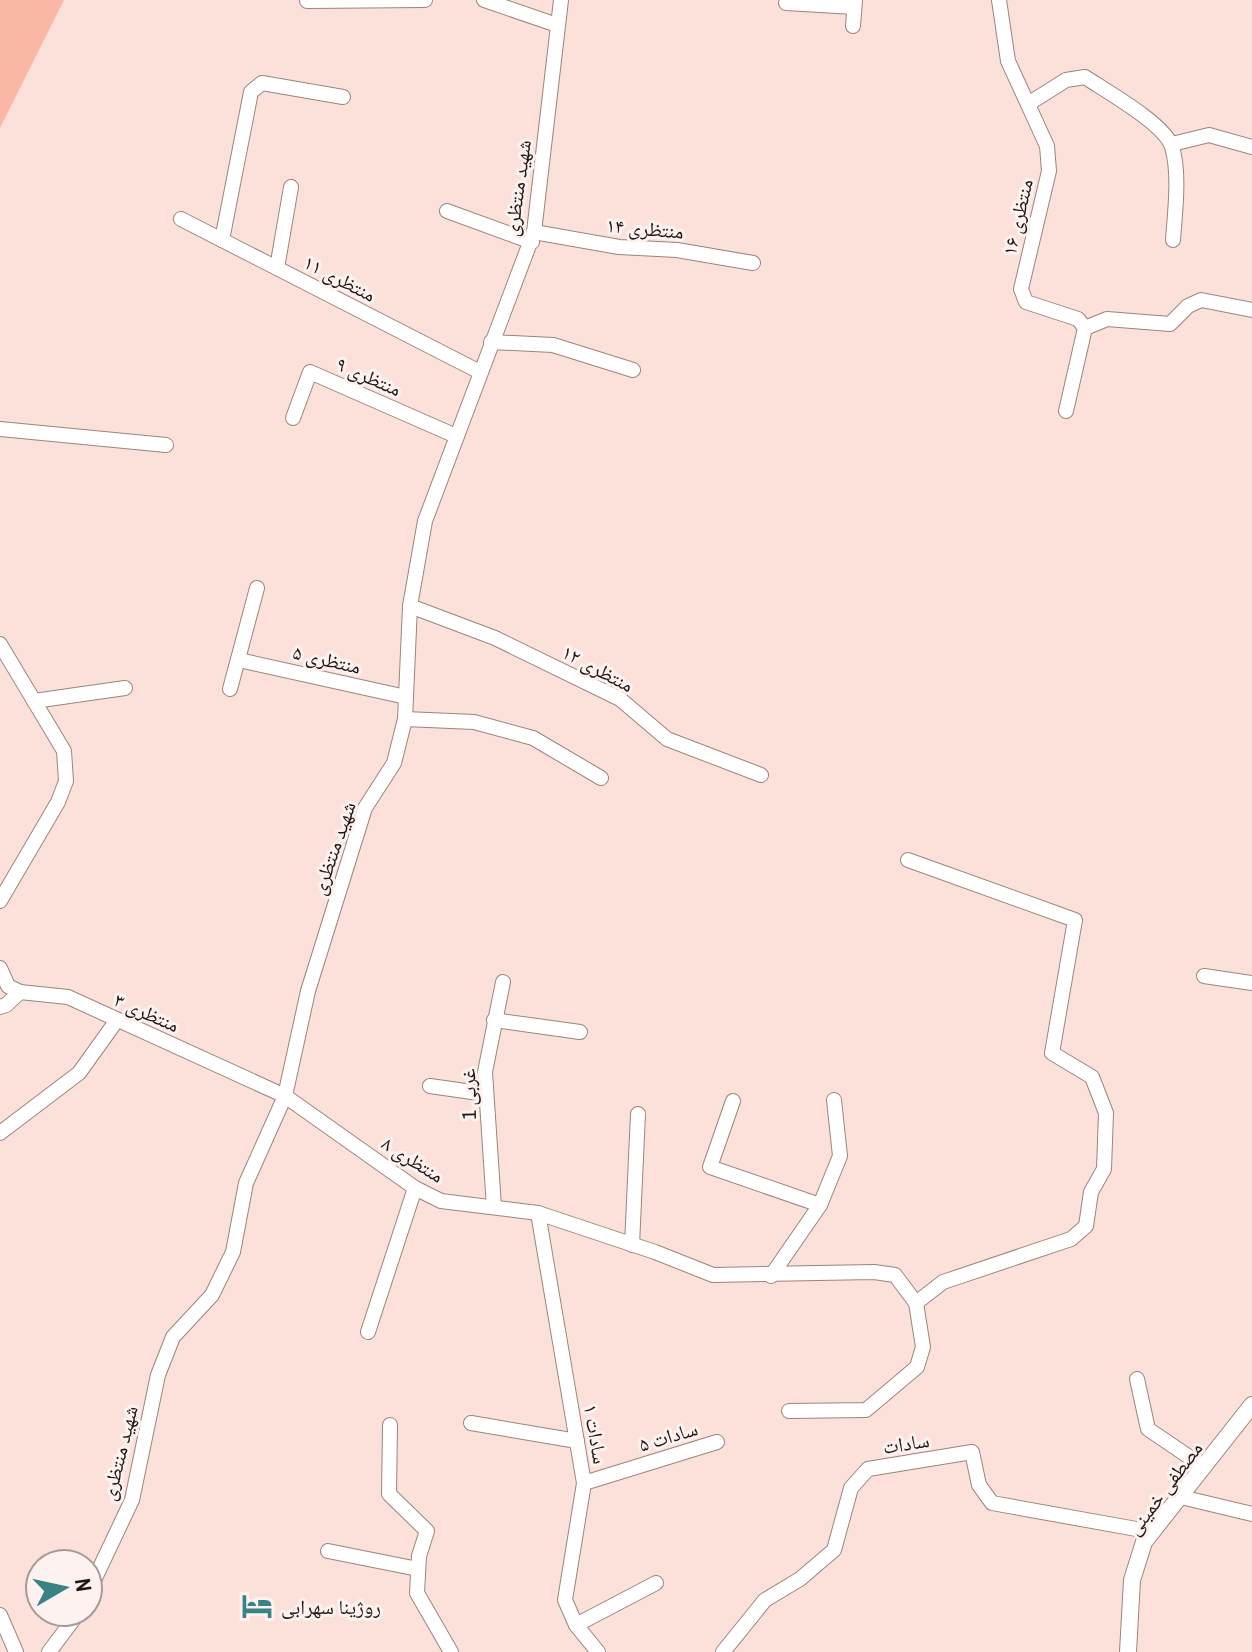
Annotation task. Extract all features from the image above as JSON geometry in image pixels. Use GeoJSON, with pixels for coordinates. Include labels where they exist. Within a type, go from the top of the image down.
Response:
{"type":"FeatureCollection","features":[{"type":"Feature","properties":{"kind":"street"},"geometry":{"type":"LineString","coordinates":[[307,1],[425,0]]}},
{"type":"Feature","properties":{"kind":"street"},"geometry":{"type":"LineString","coordinates":[[484,0],[557,25]]}},
{"type":"Feature","properties":{"kind":"street","name":"شهید منتظری"},"geometry":{"type":"LineString","coordinates":[[104,1559],[132,1500],[158,1375],[173,1337],[212,1295],[233,1252],[246,1183],[285,1096],[308,991],[365,808],[394,763],[405,719],[410,606],[425,521],[533,237],[561,0]]}},
{"type":"Feature","properties":{"kind":"street","name":"منتظری ۱۶"},"geometry":{"type":"LineString","coordinates":[[999,0],[1008,61],[1047,146],[1049,171],[1021,289],[1026,302],[1078,319],[1085,328]]}},
{"type":"Feature","properties":{"kind":"street"},"geometry":{"type":"LineString","coordinates":[[786,3],[855,4],[853,26]]}},
{"type":"Feature","properties":{"kind":"street"},"geometry":{"type":"LineString","coordinates":[[1028,104],[1066,80],[1085,77],[1146,117],[1172,144],[1176,190],[1173,240]]}},
{"type":"Feature","properties":{"kind":"street"},"geometry":{"type":"LineString","coordinates":[[222,240],[251,92],[262,83],[343,97]]}},
{"type":"Feature","properties":{"kind":"street"},"geometry":{"type":"LineString","coordinates":[[1172,144],[1209,135],[1252,147]]}},
{"type":"Feature","properties":{"kind":"street"},"geometry":{"type":"LineString","coordinates":[[277,268],[291,187]]}},
{"type":"Feature","properties":{"kind":"street","name":"منتظری ۱۴"},"geometry":{"type":"LineString","coordinates":[[447,211],[533,237],[677,250],[753,263]]}},
{"type":"Feature","properties":{"kind":"street","name":"منتظری ۱۱"},"geometry":{"type":"LineString","coordinates":[[181,219],[480,372]]}},
{"type":"Feature","properties":{"kind":"street"},"geometry":{"type":"LineString","coordinates":[[1066,411],[1085,328],[1107,319],[1170,324],[1188,306],[1201,300],[1252,310]]}},
{"type":"Feature","properties":{"kind":"street"},"geometry":{"type":"LineString","coordinates":[[491,342],[553,345],[633,370]]}},
{"type":"Feature","properties":{"kind":"street","name":"منتظری ۹"},"geometry":{"type":"LineString","coordinates":[[293,418],[310,372],[456,436]]}},
{"type":"Feature","properties":{"kind":"street"},"geometry":{"type":"LineString","coordinates":[[0,429],[166,445]]}},
{"type":"Feature","properties":{"kind":"street"},"geometry":{"type":"LineString","coordinates":[[230,689],[257,588]]}},
{"type":"Feature","properties":{"kind":"street","name":"منتظری ۱۲"},"geometry":{"type":"LineString","coordinates":[[410,606],[495,638],[620,699],[667,739],[761,775]]}},
{"type":"Feature","properties":{"kind":"street"},"geometry":{"type":"LineString","coordinates":[[0,644],[64,751],[66,781],[58,802],[0,901]]}},
{"type":"Feature","properties":{"kind":"street","name":"منتظری ۵"},"geometry":{"type":"LineString","coordinates":[[239,660],[406,697]]}},
{"type":"Feature","properties":{"kind":"street"},"geometry":{"type":"LineString","coordinates":[[34,701],[125,688]]}},
{"type":"Feature","properties":{"kind":"street"},"geometry":{"type":"LineString","coordinates":[[405,719],[474,722],[533,738],[601,778]]}},
{"type":"Feature","properties":{"kind":"street"},"geometry":{"type":"LineString","coordinates":[[789,1411],[866,1410],[917,1367],[923,1347],[916,1303],[943,1282],[1071,1239],[1086,1226],[1091,1192],[1104,1169],[1106,1113],[1092,1077],[1052,1053],[1075,920],[908,860]]}},
{"type":"Feature","properties":{"kind":"street"},"geometry":{"type":"LineString","coordinates":[[0,968],[8,986],[20,992],[0,1007]]}},
{"type":"Feature","properties":{"kind":"street"},"geometry":{"type":"LineString","coordinates":[[1204,976],[1252,983]]}},
{"type":"Feature","properties":{"kind":"street","name":"غربی 1"},"geometry":{"type":"LineString","coordinates":[[494,1207],[485,1072],[503,982]]}},
{"type":"Feature","properties":{"kind":"street","name":"منتظری ۳"},"geometry":{"type":"LineString","coordinates":[[20,992],[68,997],[285,1096]]}},
{"type":"Feature","properties":{"kind":"street"},"geometry":{"type":"LineString","coordinates":[[0,1133],[79,1073],[117,1020]]}},
{"type":"Feature","properties":{"kind":"street"},"geometry":{"type":"LineString","coordinates":[[494,1020],[580,1032]]}},
{"type":"Feature","properties":{"kind":"street"},"geometry":{"type":"LineString","coordinates":[[430,1086],[486,1094]]}},
{"type":"Feature","properties":{"kind":"street","name":"منتظری ۸"},"geometry":{"type":"LineString","coordinates":[[285,1096],[415,1188],[441,1201],[538,1213],[713,1275],[874,1272],[895,1275],[916,1303]]}},
{"type":"Feature","properties":{"kind":"street"},"geometry":{"type":"LineString","coordinates":[[771,1276],[820,1205],[840,1156],[834,1100]]}},
{"type":"Feature","properties":{"kind":"street"},"geometry":{"type":"LineString","coordinates":[[733,1101],[710,1167],[820,1205]]}},
{"type":"Feature","properties":{"kind":"street"},"geometry":{"type":"LineString","coordinates":[[632,1245],[638,1114]]}},
{"type":"Feature","properties":{"kind":"street"},"geometry":{"type":"LineString","coordinates":[[368,1332],[415,1188]]}},
{"type":"Feature","properties":{"kind":"street","name":"سادات ۱"},"geometry":{"type":"LineString","coordinates":[[538,1213],[584,1483],[565,1600],[576,1625],[598,1652]]}},
{"type":"Feature","properties":{"kind":"street"},"geometry":{"type":"LineString","coordinates":[[1137,1379],[1148,1429],[1204,1467]]}},
{"type":"Feature","properties":{"kind":"street","name":"مصطفی خمینی"},"geometry":{"type":"LineString","coordinates":[[1128,1652],[1132,1580],[1144,1542],[1252,1405]]}},
{"type":"Feature","properties":{"kind":"street"},"geometry":{"type":"LineString","coordinates":[[471,1423],[577,1441]]}},
{"type":"Feature","properties":{"kind":"street"},"geometry":{"type":"LineString","coordinates":[[390,1425],[389,1494],[427,1531],[419,1556],[417,1593],[451,1652]]}},
{"type":"Feature","properties":{"kind":"street","name":"سادات ۵"},"geometry":{"type":"LineString","coordinates":[[584,1483],[717,1442]]}},
{"type":"Feature","properties":{"kind":"street","name":"سادات"},"geometry":{"type":"LineString","coordinates":[[723,1652],[765,1600],[800,1579],[834,1550],[851,1488],[868,1469],[972,1452],[979,1485],[992,1503],[1153,1532]]}},
{"type":"Feature","properties":{"kind":"street"},"geometry":{"type":"LineString","coordinates":[[1181,1497],[1252,1514]]}},
{"type":"Feature","properties":{"kind":"street"},"geometry":{"type":"LineString","coordinates":[[328,1551],[418,1569]]}},
{"type":"Feature","properties":{"kind":"street"},"geometry":{"type":"LineString","coordinates":[[576,1625],[656,1583]]}},
{"type":"Feature","properties":{"kind":"street"},"geometry":{"type":"LineString","coordinates":[[0,1615],[16,1652]]}},
{"type":"Feature","properties":{"kind":"street"},"geometry":{"type":"LineString","coordinates":[[49,1652],[67,1628]]}},
{"type":"Feature","properties":{"kind":"shaded area"},"geometry":{"type":"Polygon","coordinates":[[[0,0],[64,0],[0,128],[0,0]]]}},
{"type":"Feature","properties":{"kind":"place","name":"روژینا سهرابی"},"geometry":{"type":"Point","coordinates":[257,1606]}}]}
